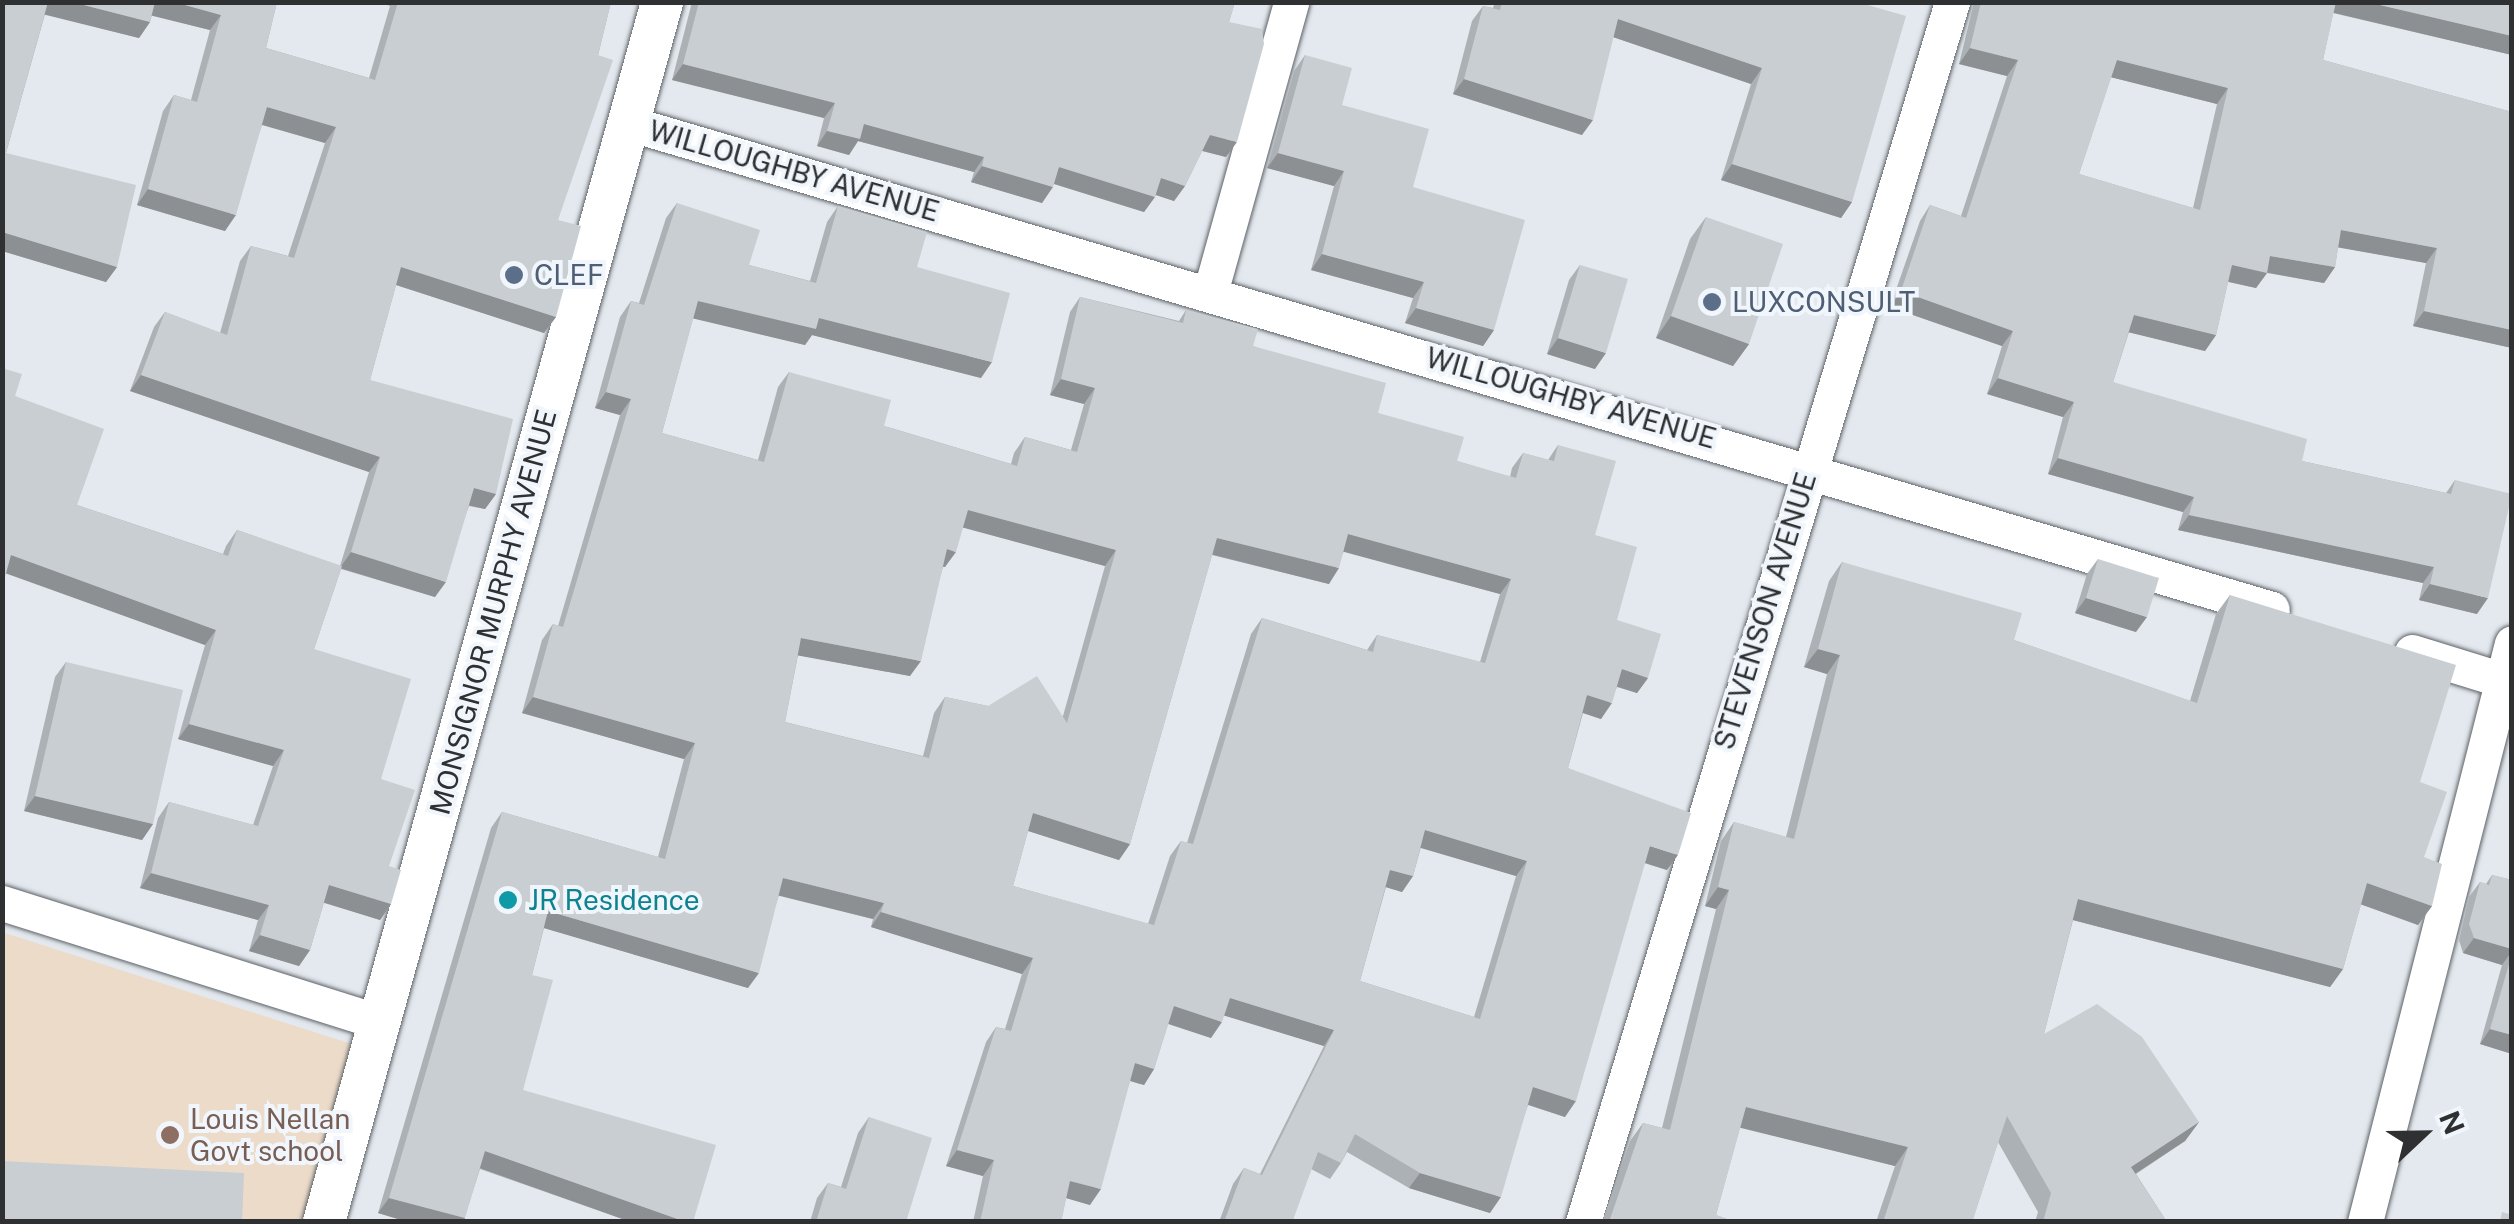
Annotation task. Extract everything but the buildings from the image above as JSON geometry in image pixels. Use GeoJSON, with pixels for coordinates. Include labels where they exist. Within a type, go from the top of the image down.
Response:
{"type":"FeatureCollection","features":[{"type":"Feature","properties":{"kind":"street","name":"MONSIGNOR MURPHY AVENUE"},"geometry":{"type":"LineString","coordinates":[[324,1222],[662,2]]}},
{"type":"Feature","properties":{"kind":"street"},"geometry":{"type":"LineString","coordinates":[[1210,293],[1291,2]]}},
{"type":"Feature","properties":{"kind":"street","name":"STEVENSON AVENUE"},"geometry":{"type":"LineString","coordinates":[[1583,1222],[1808,466],[1952,2]]}},
{"type":"Feature","properties":{"kind":"street","name":"WILLOUGHBY AVENUE"},"geometry":{"type":"LineString","coordinates":[[628,123],[1808,466],[2314,622]]}},
{"type":"Feature","properties":{"kind":"street"},"geometry":{"type":"LineString","coordinates":[[2371,640],[2507,682]]}},
{"type":"Feature","properties":{"kind":"street"},"geometry":{"type":"LineString","coordinates":[[2364,1222],[2507,682],[2512,643]]}},
{"type":"Feature","properties":{"kind":"street"},"geometry":{"type":"LineString","coordinates":[[2,903],[380,1022]]}},
{"type":"Feature","properties":{"kind":"shaded area","name":"Louis Nellan Govt school"},"geometry":{"type":"Polygon","coordinates":[[[2,932],[364,1048],[313,1221],[3,1221],[2,932]]]}},
{"type":"Feature","properties":{"kind":"place","name":"CLEF"},"geometry":{"type":"Point","coordinates":[514,275]}},
{"type":"Feature","properties":{"kind":"place","name":"LUXCONSULT"},"geometry":{"type":"Point","coordinates":[1712,302]}},
{"type":"Feature","properties":{"kind":"place","name":"JR Residence"},"geometry":{"type":"Point","coordinates":[508,900]}},
{"type":"Feature","properties":{"kind":"place","name":"Louis Nellan Govt school"},"geometry":{"type":"Point","coordinates":[170,1135]}}]}
